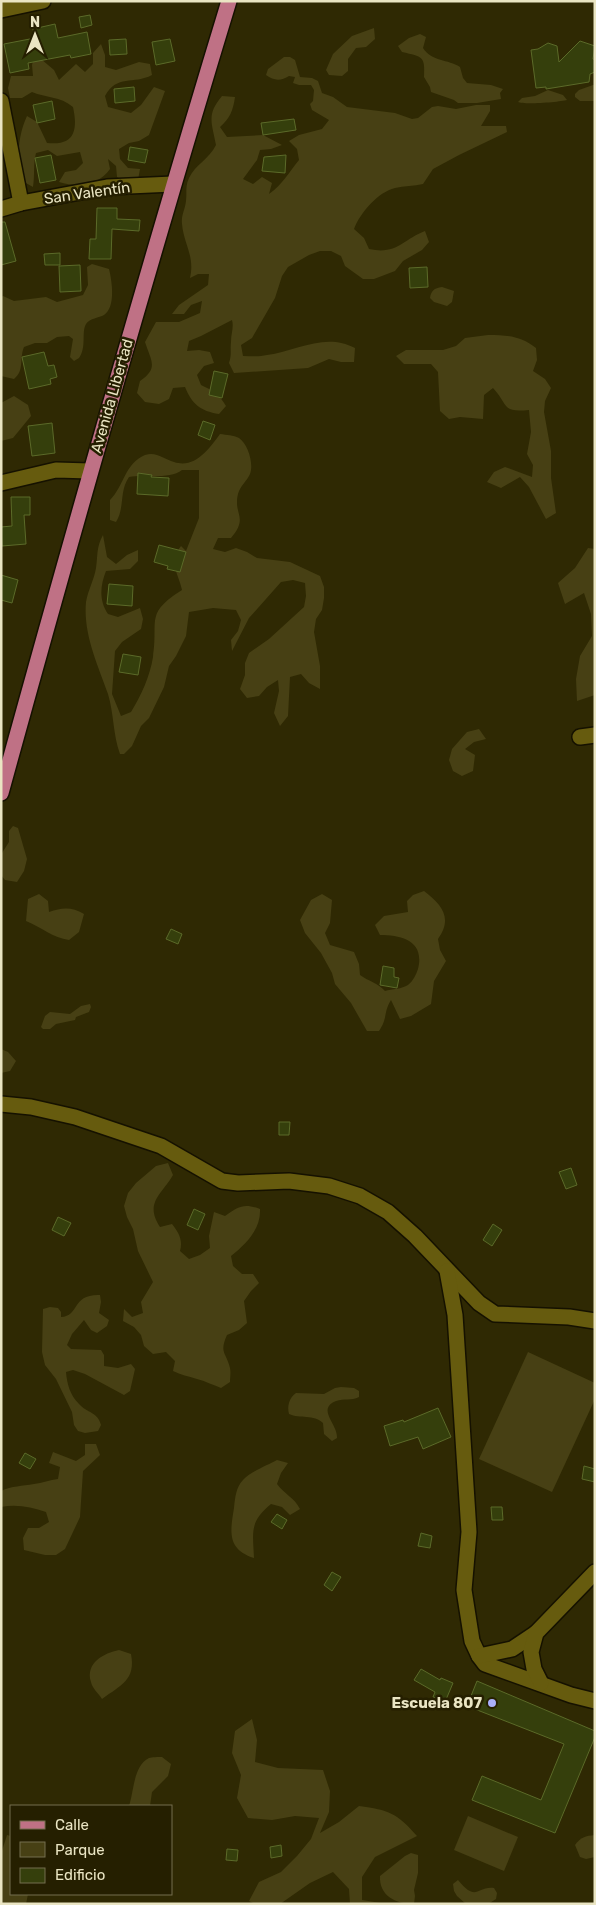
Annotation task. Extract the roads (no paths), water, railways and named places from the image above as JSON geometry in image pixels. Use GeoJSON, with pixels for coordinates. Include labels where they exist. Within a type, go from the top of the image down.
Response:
{"type":"FeatureCollection","features":[{"type":"Feature","properties":{"kind":"main road","name":"Avenida Libertad"},"geometry":{"type":"LineString","coordinates":[[1,793],[90,471],[173,184],[229,1]]}},
{"type":"Feature","properties":{"kind":"street"},"geometry":{"type":"LineString","coordinates":[[1,10],[42,1]]}},
{"type":"Feature","properties":{"kind":"street"},"geometry":{"type":"LineString","coordinates":[[1,101],[21,203]]}},
{"type":"Feature","properties":{"kind":"street","name":"San Valentín"},"geometry":{"type":"LineString","coordinates":[[1,209],[21,203],[107,187],[173,184]]}},
{"type":"Feature","properties":{"kind":"street"},"geometry":{"type":"LineString","coordinates":[[1,483],[56,470],[90,471]]}},
{"type":"Feature","properties":{"kind":"street"},"geometry":{"type":"LineString","coordinates":[[1,1104],[31,1107],[76,1118],[161,1146],[222,1181],[238,1183],[289,1181],[329,1186],[360,1196],[388,1212],[416,1236],[479,1303],[495,1314],[569,1317],[595,1321]]}},
{"type":"Feature","properties":{"kind":"street"},"geometry":{"type":"LineString","coordinates":[[447,1271],[455,1315],[469,1532],[464,1590],[472,1640],[485,1664],[571,1695],[595,1701]]}},
{"type":"Feature","properties":{"kind":"street"},"geometry":{"type":"LineString","coordinates":[[479,1656],[512,1649],[536,1634],[595,1572]]}},
{"type":"Feature","properties":{"kind":"street"},"geometry":{"type":"LineString","coordinates":[[536,1634],[531,1652],[534,1669],[541,1683]]}},
{"type":"Feature","properties":{"kind":"place","name":"Escuela 807"},"geometry":{"type":"Point","coordinates":[492,1703]}}]}
